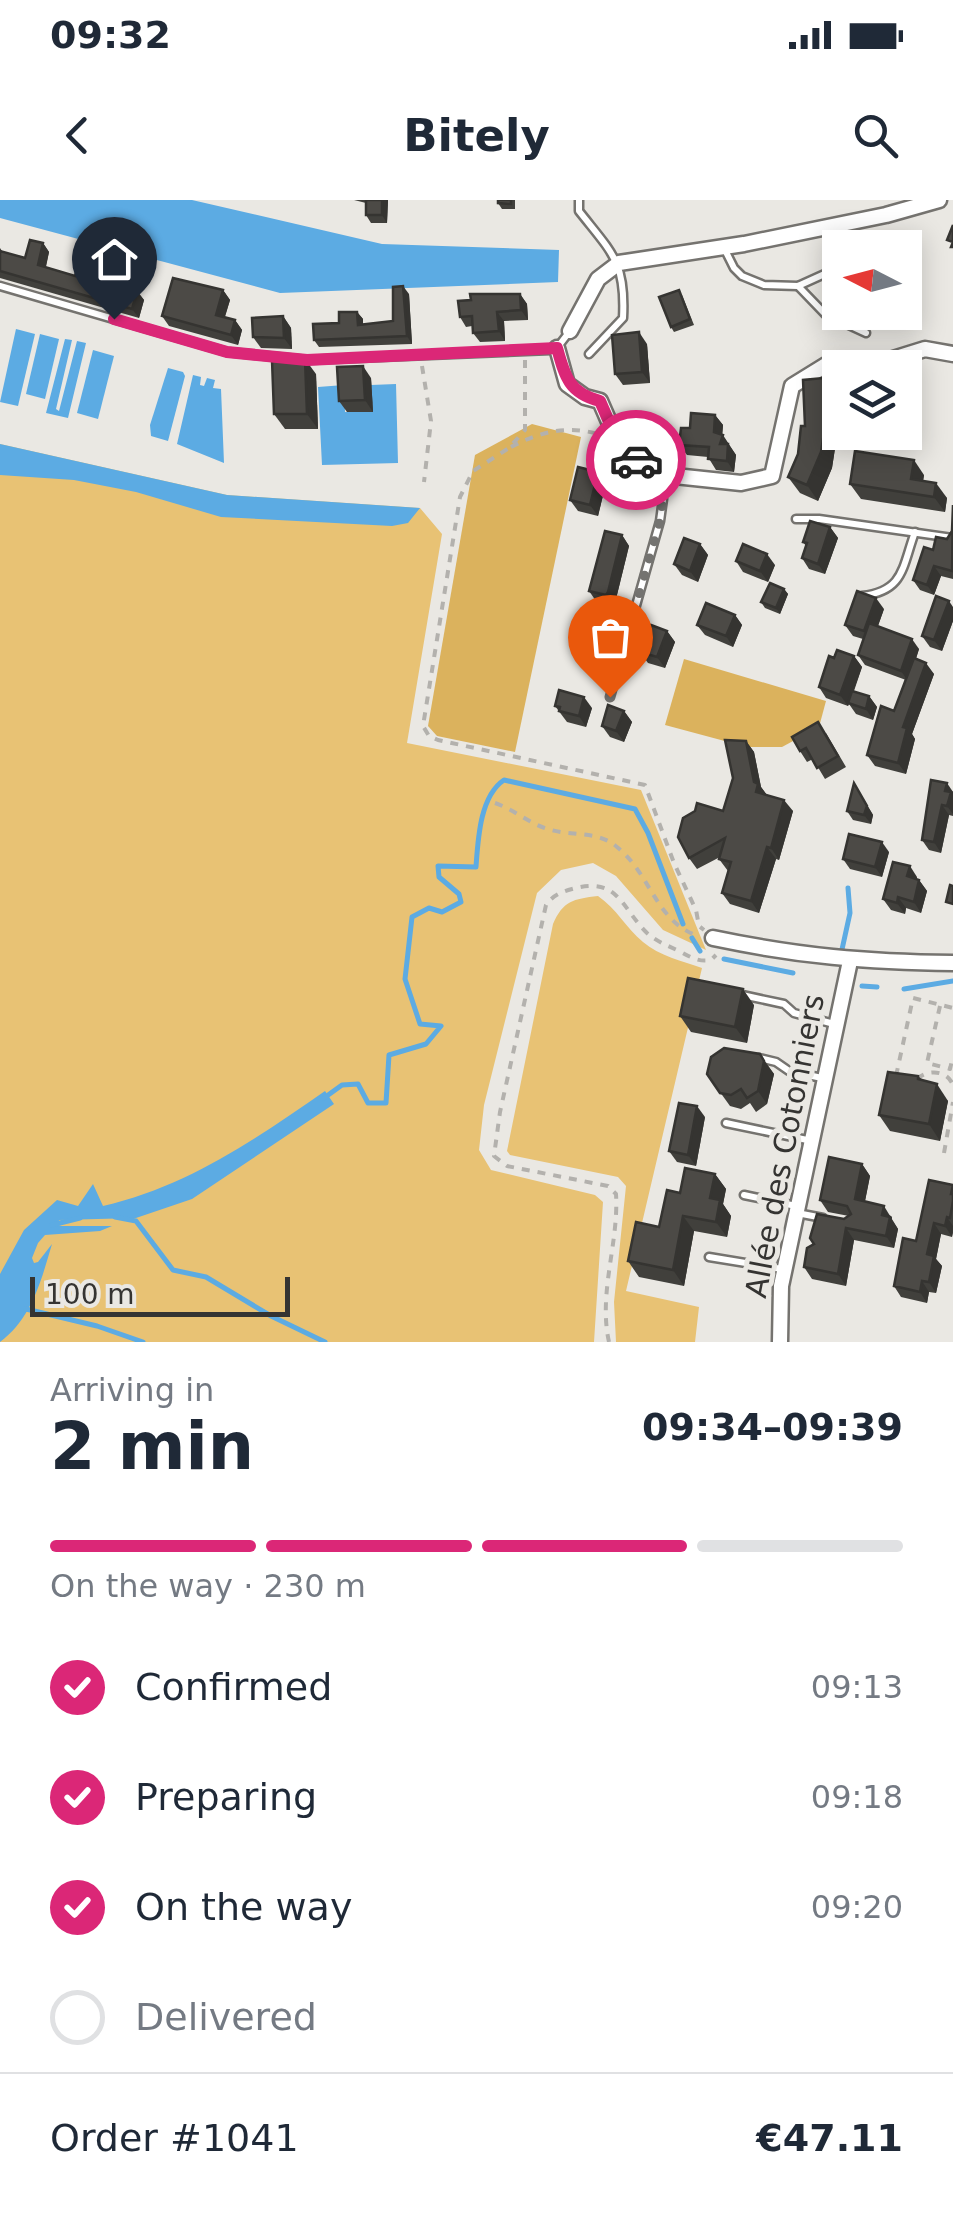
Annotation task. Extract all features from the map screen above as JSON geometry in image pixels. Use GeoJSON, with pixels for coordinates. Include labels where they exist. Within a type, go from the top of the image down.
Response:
{"type":"FeatureCollection","features":[{"type":"Feature","properties":{"kind":"street"},"geometry":{"type":"LineString","coordinates":[[570,331],[598,279],[620,263],[724,248],[886,215],[927,201]]}},
{"type":"Feature","properties":{"kind":"street"},"geometry":{"type":"LineString","coordinates":[[557,348],[567,384],[585,397],[600,401],[617,440],[642,466],[656,474],[741,483],[772,476],[792,386],[826,365],[880,364],[925,350],[953,354]]}},
{"type":"Feature","properties":{"kind":"street"},"geometry":{"type":"LineString","coordinates":[[713,938],[783,953],[850,961],[953,963]]}},
{"type":"Feature","properties":{"kind":"street","name":"Allée des Cotonniers"},"geometry":{"type":"LineString","coordinates":[[780,1342],[785,1269],[850,961]]}},
{"type":"Feature","properties":{"kind":"lane"},"geometry":{"type":"LineString","coordinates":[[579,200],[580,210],[620,263],[625,287],[624,318],[590,354]]}},
{"type":"Feature","properties":{"kind":"lane"},"geometry":{"type":"LineString","coordinates":[[724,248],[742,276],[764,285],[798,286],[822,275]]}},
{"type":"Feature","properties":{"kind":"lane"},"geometry":{"type":"LineString","coordinates":[[0,286],[227,352],[307,360],[557,348],[570,331]]}},
{"type":"Feature","properties":{"kind":"lane"},"geometry":{"type":"LineString","coordinates":[[798,286],[825,314],[866,334]]}},
{"type":"Feature","properties":{"kind":"lane"},"geometry":{"type":"LineString","coordinates":[[610,697],[660,521],[663,498],[656,474]]}},
{"type":"Feature","properties":{"kind":"lane"},"geometry":{"type":"LineString","coordinates":[[796,519],[953,538]]}},
{"type":"Feature","properties":{"kind":"lane"},"geometry":{"type":"LineString","coordinates":[[855,597],[880,594],[895,586],[915,532]]}},
{"type":"Feature","properties":{"kind":"lane"},"geometry":{"type":"LineString","coordinates":[[731,992],[784,1004],[794,1013],[837,1024]]}},
{"type":"Feature","properties":{"kind":"lane"},"geometry":{"type":"LineString","coordinates":[[744,1056],[826,1078]]}},
{"type":"Feature","properties":{"kind":"lane"},"geometry":{"type":"LineString","coordinates":[[726,1123],[812,1142]]}},
{"type":"Feature","properties":{"kind":"lane"},"geometry":{"type":"LineString","coordinates":[[744,1195],[834,1220]]}},
{"type":"Feature","properties":{"kind":"lane"},"geometry":{"type":"LineString","coordinates":[[709,1257],[785,1269]]}},
{"type":"Feature","properties":{"kind":"path"},"geometry":{"type":"LineString","coordinates":[[509,448],[526,430],[525,350]]}},
{"type":"Feature","properties":{"kind":"path"},"geometry":{"type":"LineString","coordinates":[[420,356],[432,420],[424,482]]}},
{"type":"Feature","properties":{"kind":"path"},"geometry":{"type":"LineString","coordinates":[[608,1342],[606,1297],[616,1194],[608,1186],[507,1166],[494,1156],[497,1126],[546,906],[560,894],[594,884],[614,894],[656,941],[691,958],[711,960],[717,953],[713,938],[699,926],[646,786],[438,740],[429,736],[424,726],[465,482],[473,471],[509,448],[541,434],[571,429],[617,440]]}},
{"type":"Feature","properties":{"kind":"path"},"geometry":{"type":"LineString","coordinates":[[495,803],[552,830],[603,838],[614,844],[637,867],[672,922],[692,934],[713,938]]}},
{"type":"Feature","properties":{"kind":"path"},"geometry":{"type":"LineString","coordinates":[[894,1082],[912,998],[953,1008]]}},
{"type":"Feature","properties":{"kind":"path"},"geometry":{"type":"LineString","coordinates":[[941,1004],[927,1064],[950,1069],[953,1056]]}},
{"type":"Feature","properties":{"kind":"path"},"geometry":{"type":"LineString","coordinates":[[914,1086],[918,1077],[929,1072],[942,1073],[953,1086]]}},
{"type":"Feature","properties":{"kind":"path"},"geometry":{"type":"LineString","coordinates":[[944,1153],[950,1139],[953,1105]]}},
{"type":"Feature","properties":{"kind":"shaded area"},"geometry":{"type":"Polygon","coordinates":[[[532,424],[581,437],[515,752],[437,736],[428,726],[475,455],[532,424]]]}},
{"type":"Feature","properties":{"kind":"shaded area"},"geometry":{"type":"Polygon","coordinates":[[[0,444],[227,495],[420,508],[442,534],[407,743],[641,790],[706,950],[663,930],[616,876],[593,863],[561,870],[537,893],[484,1105],[479,1150],[491,1170],[595,1195],[603,1202],[594,1342],[0,1342],[0,444]]]}},
{"type":"Feature","properties":{"kind":"shaded area"},"geometry":{"type":"Polygon","coordinates":[[[684,659],[826,701],[819,727],[782,747],[747,747],[665,725],[684,659]]]}},
{"type":"Feature","properties":{"kind":"shaded area"},"geometry":{"type":"Polygon","coordinates":[[[598,896],[649,947],[702,968],[626,1291],[699,1307],[695,1342],[616,1342],[614,1302],[626,1186],[618,1177],[510,1155],[507,1151],[553,924],[570,902],[598,896]]]}},
{"type":"Feature","properties":{"kind":"water"},"geometry":{"type":"Polygon","coordinates":[[[0,200],[192,200],[382,244],[559,250],[558,282],[280,293],[0,218],[0,200]]]}},
{"type":"Feature","properties":{"kind":"water"},"geometry":{"type":"Polygon","coordinates":[[[16,329],[35,334],[18,406],[0,402],[16,329]]]}},
{"type":"Feature","properties":{"kind":"water"},"geometry":{"type":"Polygon","coordinates":[[[40,334],[59,339],[45,399],[26,394],[40,334]]]}},
{"type":"Feature","properties":{"kind":"water"},"geometry":{"type":"Polygon","coordinates":[[[65,339],[72,340],[56,409],[59,411],[77,341],[86,343],[68,418],[46,413],[65,339]]]}},
{"type":"Feature","properties":{"kind":"water"},"geometry":{"type":"Polygon","coordinates":[[[93,350],[114,356],[98,419],[77,413],[93,350]]]}},
{"type":"Feature","properties":{"kind":"water"},"geometry":{"type":"Polygon","coordinates":[[[168,368],[185,376],[168,441],[151,436],[150,425],[168,368]]]}},
{"type":"Feature","properties":{"kind":"water"},"geometry":{"type":"Polygon","coordinates":[[[193,375],[201,377],[200,385],[204,386],[207,378],[215,380],[213,388],[221,389],[224,463],[177,444],[193,375]]]}},
{"type":"Feature","properties":{"kind":"water"},"geometry":{"type":"Polygon","coordinates":[[[396,384],[398,463],[322,465],[318,387],[344,385],[345,412],[372,412],[371,385],[396,384]]]}},
{"type":"Feature","properties":{"kind":"water"},"geometry":{"type":"Polygon","coordinates":[[[0,444],[227,495],[420,508],[408,523],[392,526],[221,517],[136,492],[74,480],[0,475],[0,444]]]}},
{"type":"Feature","properties":{"kind":"water"},"geometry":{"type":"Polygon","coordinates":[[[325,1091],[334,1104],[192,1199],[136,1218],[59,1220],[61,1226],[112,1226],[100,1231],[45,1235],[32,1258],[34,1263],[38,1262],[52,1244],[34,1298],[20,1322],[0,1342],[0,1274],[24,1230],[57,1200],[78,1206],[93,1184],[103,1206],[163,1187],[247,1143],[325,1091]]]}},
{"type":"Feature","properties":{"kind":"building"},"geometry":{"type":"Polygon","coordinates":[[[366,200],[382,200],[382,215],[366,215],[366,200]]]}},
{"type":"Feature","properties":{"kind":"building"},"geometry":{"type":"Polygon","coordinates":[[[30,240],[43,243],[38,265],[75,276],[78,266],[117,276],[114,284],[137,291],[132,309],[0,271],[0,251],[25,258],[30,240]]]}},
{"type":"Feature","properties":{"kind":"building"},"geometry":{"type":"Polygon","coordinates":[[[173,278],[223,290],[216,315],[235,320],[231,335],[162,316],[173,278]]]}},
{"type":"Feature","properties":{"kind":"building"},"geometry":{"type":"Polygon","coordinates":[[[403,286],[407,336],[314,340],[313,324],[339,323],[339,312],[357,312],[358,325],[393,321],[393,287],[403,286]]]}},
{"type":"Feature","properties":{"kind":"building"},"geometry":{"type":"Polygon","coordinates":[[[679,290],[690,319],[671,327],[659,297],[679,290]]]}},
{"type":"Feature","properties":{"kind":"building"},"geometry":{"type":"Polygon","coordinates":[[[470,294],[520,294],[521,310],[497,312],[499,331],[473,333],[472,316],[460,317],[458,301],[471,300],[470,294]]]}},
{"type":"Feature","properties":{"kind":"building"},"geometry":{"type":"Polygon","coordinates":[[[283,316],[284,338],[253,337],[252,318],[283,316]]]}},
{"type":"Feature","properties":{"kind":"building"},"geometry":{"type":"Polygon","coordinates":[[[639,332],[642,372],[615,374],[612,335],[639,332]]]}},
{"type":"Feature","properties":{"kind":"building"},"geometry":{"type":"Polygon","coordinates":[[[305,359],[307,414],[274,414],[272,360],[305,359]]]}},
{"type":"Feature","properties":{"kind":"building"},"geometry":{"type":"Polygon","coordinates":[[[363,366],[365,400],[339,401],[337,367],[363,366]]]}},
{"type":"Feature","properties":{"kind":"building"},"geometry":{"type":"Polygon","coordinates":[[[822,378],[822,446],[807,485],[788,477],[798,454],[801,426],[805,426],[803,380],[822,378]]]}},
{"type":"Feature","properties":{"kind":"building"},"geometry":{"type":"Polygon","coordinates":[[[691,413],[715,415],[714,432],[723,435],[720,444],[728,444],[727,461],[708,459],[709,447],[679,445],[681,428],[690,428],[691,413]]]}},
{"type":"Feature","properties":{"kind":"building"},"geometry":{"type":"Polygon","coordinates":[[[855,451],[914,460],[911,479],[936,483],[934,497],[850,484],[855,451]]]}},
{"type":"Feature","properties":{"kind":"building"},"geometry":{"type":"Polygon","coordinates":[[[578,467],[598,472],[590,505],[570,500],[578,467]]]}},
{"type":"Feature","properties":{"kind":"building"},"geometry":{"type":"Polygon","coordinates":[[[953,505],[952,571],[934,566],[927,585],[913,580],[924,547],[933,550],[936,537],[947,539],[952,531],[953,505]]]}},
{"type":"Feature","properties":{"kind":"building"},"geometry":{"type":"Polygon","coordinates":[[[810,521],[830,527],[818,564],[802,558],[810,521]]]}},
{"type":"Feature","properties":{"kind":"building"},"geometry":{"type":"Polygon","coordinates":[[[605,531],[622,535],[606,595],[589,591],[605,531]]]}},
{"type":"Feature","properties":{"kind":"building"},"geometry":{"type":"Polygon","coordinates":[[[684,538],[700,544],[690,571],[674,564],[684,538]]]}},
{"type":"Feature","properties":{"kind":"building"},"geometry":{"type":"Polygon","coordinates":[[[743,544],[767,554],[760,571],[736,561],[743,544]]]}},
{"type":"Feature","properties":{"kind":"building"},"geometry":{"type":"Polygon","coordinates":[[[770,583],[784,589],[776,608],[761,602],[770,583]]]}},
{"type":"Feature","properties":{"kind":"building"},"geometry":{"type":"Polygon","coordinates":[[[857,591],[876,598],[864,631],[845,625],[857,591]]]}},
{"type":"Feature","properties":{"kind":"building"},"geometry":{"type":"Polygon","coordinates":[[[936,596],[949,601],[934,640],[922,636],[936,596]]]}},
{"type":"Feature","properties":{"kind":"building"},"geometry":{"type":"Polygon","coordinates":[[[706,603],[735,615],[726,636],[697,625],[706,603]]]}},
{"type":"Feature","properties":{"kind":"building"},"geometry":{"type":"Polygon","coordinates":[[[869,623],[912,639],[901,671],[858,655],[869,623]]]}},
{"type":"Feature","properties":{"kind":"building"},"geometry":{"type":"Polygon","coordinates":[[[651,625],[667,631],[657,657],[640,652],[651,625]]]}},
{"type":"Feature","properties":{"kind":"building"},"geometry":{"type":"Polygon","coordinates":[[[837,650],[854,656],[840,695],[819,687],[829,656],[834,658],[837,650]]]}},
{"type":"Feature","properties":{"kind":"building"},"geometry":{"type":"Polygon","coordinates":[[[914,658],[926,663],[903,727],[907,728],[898,763],[867,755],[881,706],[894,711],[914,658]]]}},
{"type":"Feature","properties":{"kind":"building"},"geometry":{"type":"Polygon","coordinates":[[[559,690],[584,697],[579,716],[559,711],[560,707],[555,706],[559,690]]]}},
{"type":"Feature","properties":{"kind":"building"},"geometry":{"type":"Polygon","coordinates":[[[852,691],[869,696],[866,709],[848,703],[852,691]]]}},
{"type":"Feature","properties":{"kind":"building"},"geometry":{"type":"Polygon","coordinates":[[[608,705],[624,711],[616,731],[602,726],[608,705]]]}},
{"type":"Feature","properties":{"kind":"building"},"geometry":{"type":"Polygon","coordinates":[[[818,722],[838,756],[817,768],[806,748],[800,751],[792,737],[818,722]]]}},
{"type":"Feature","properties":{"kind":"building"},"geometry":{"type":"Polygon","coordinates":[[[725,740],[746,741],[754,782],[758,784],[756,792],[784,800],[751,901],[722,893],[731,862],[719,859],[725,838],[689,858],[678,837],[683,818],[695,811],[697,803],[723,811],[733,778],[725,740]]]}},
{"type":"Feature","properties":{"kind":"building"},"geometry":{"type":"Polygon","coordinates":[[[931,780],[947,783],[945,791],[951,792],[947,806],[942,805],[934,842],[922,840],[931,780]]]}},
{"type":"Feature","properties":{"kind":"building"},"geometry":{"type":"Polygon","coordinates":[[[854,783],[867,806],[864,815],[847,811],[854,783]]]}},
{"type":"Feature","properties":{"kind":"building"},"geometry":{"type":"Polygon","coordinates":[[[849,834],[882,842],[875,867],[843,859],[849,834]]]}},
{"type":"Feature","properties":{"kind":"building"},"geometry":{"type":"Polygon","coordinates":[[[893,862],[910,866],[907,876],[919,880],[914,902],[898,897],[897,903],[883,899],[893,862]]]}},
{"type":"Feature","properties":{"kind":"building"},"geometry":{"type":"Polygon","coordinates":[[[950,885],[953,886],[953,904],[946,902],[950,885]]]}},
{"type":"Feature","properties":{"kind":"building"},"geometry":{"type":"Polygon","coordinates":[[[688,978],[743,989],[735,1027],[680,1016],[688,978]]]}},
{"type":"Feature","properties":{"kind":"building"},"geometry":{"type":"Polygon","coordinates":[[[724,1048],[760,1054],[764,1061],[758,1091],[747,1098],[741,1089],[731,1095],[720,1093],[707,1074],[711,1057],[724,1048]]]}},
{"type":"Feature","properties":{"kind":"building"},"geometry":{"type":"Polygon","coordinates":[[[888,1072],[918,1076],[937,1084],[929,1124],[879,1115],[888,1072]]]}},
{"type":"Feature","properties":{"kind":"building"},"geometry":{"type":"Polygon","coordinates":[[[679,1103],[697,1106],[688,1155],[669,1151],[679,1103]]]}},
{"type":"Feature","properties":{"kind":"building"},"geometry":{"type":"Polygon","coordinates":[[[829,1157],[862,1164],[855,1199],[884,1206],[882,1215],[890,1217],[886,1236],[846,1228],[838,1274],[804,1267],[807,1248],[814,1244],[810,1238],[817,1214],[844,1219],[851,1214],[847,1206],[820,1200],[829,1157]]]}},
{"type":"Feature","properties":{"kind":"building"},"geometry":{"type":"Polygon","coordinates":[[[685,1168],[715,1174],[710,1198],[720,1200],[716,1222],[683,1216],[673,1270],[628,1261],[636,1222],[659,1227],[667,1190],[680,1193],[685,1168]]]}},
{"type":"Feature","properties":{"kind":"building"},"geometry":{"type":"Polygon","coordinates":[[[929,1180],[953,1185],[953,1201],[945,1226],[934,1223],[927,1254],[934,1256],[929,1282],[922,1281],[920,1292],[894,1286],[903,1238],[916,1241],[929,1180]]]}},
{"type":"Feature","properties":{"kind":"waterway"},"geometry":{"type":"LineString","coordinates":[[324,1098],[342,1085],[358,1084],[368,1103],[386,1103],[389,1055],[426,1044],[441,1026],[420,1024],[405,979],[412,917],[429,908],[442,912],[461,902],[459,894],[439,877],[438,866],[476,867],[485,807],[504,780],[635,809],[683,924]]}},
{"type":"Feature","properties":{"kind":"waterway"},"geometry":{"type":"LineString","coordinates":[[841,954],[850,913],[848,888]]}},
{"type":"Feature","properties":{"kind":"waterway"},"geometry":{"type":"LineString","coordinates":[[692,938],[700,951]]}},
{"type":"Feature","properties":{"kind":"waterway"},"geometry":{"type":"LineString","coordinates":[[724,959],[793,973]]}},
{"type":"Feature","properties":{"kind":"waterway"},"geometry":{"type":"LineString","coordinates":[[904,989],[953,981]]}},
{"type":"Feature","properties":{"kind":"waterway"},"geometry":{"type":"LineString","coordinates":[[862,986],[877,987]]}},
{"type":"Feature","properties":{"kind":"waterway"},"geometry":{"type":"LineString","coordinates":[[115,1217],[136,1221],[173,1270],[206,1277],[271,1316],[325,1342]]}},
{"type":"Feature","properties":{"kind":"waterway"},"geometry":{"type":"LineString","coordinates":[[52,1225],[80,1218]]}},
{"type":"Feature","properties":{"kind":"waterway"},"geometry":{"type":"LineString","coordinates":[[26,1309],[143,1342]]}},
{"type":"Feature","properties":{"kind":"way so far"},"geometry":{"type":"LineString","coordinates":[[610,697],[660,521],[663,498],[656,474],[636,460]]}},
{"type":"Feature","properties":{"kind":"route"},"geometry":{"type":"LineString","coordinates":[[114,319],[227,352],[307,360],[557,348],[567,384],[585,397],[600,401],[617,440],[636,460]]}}]}
